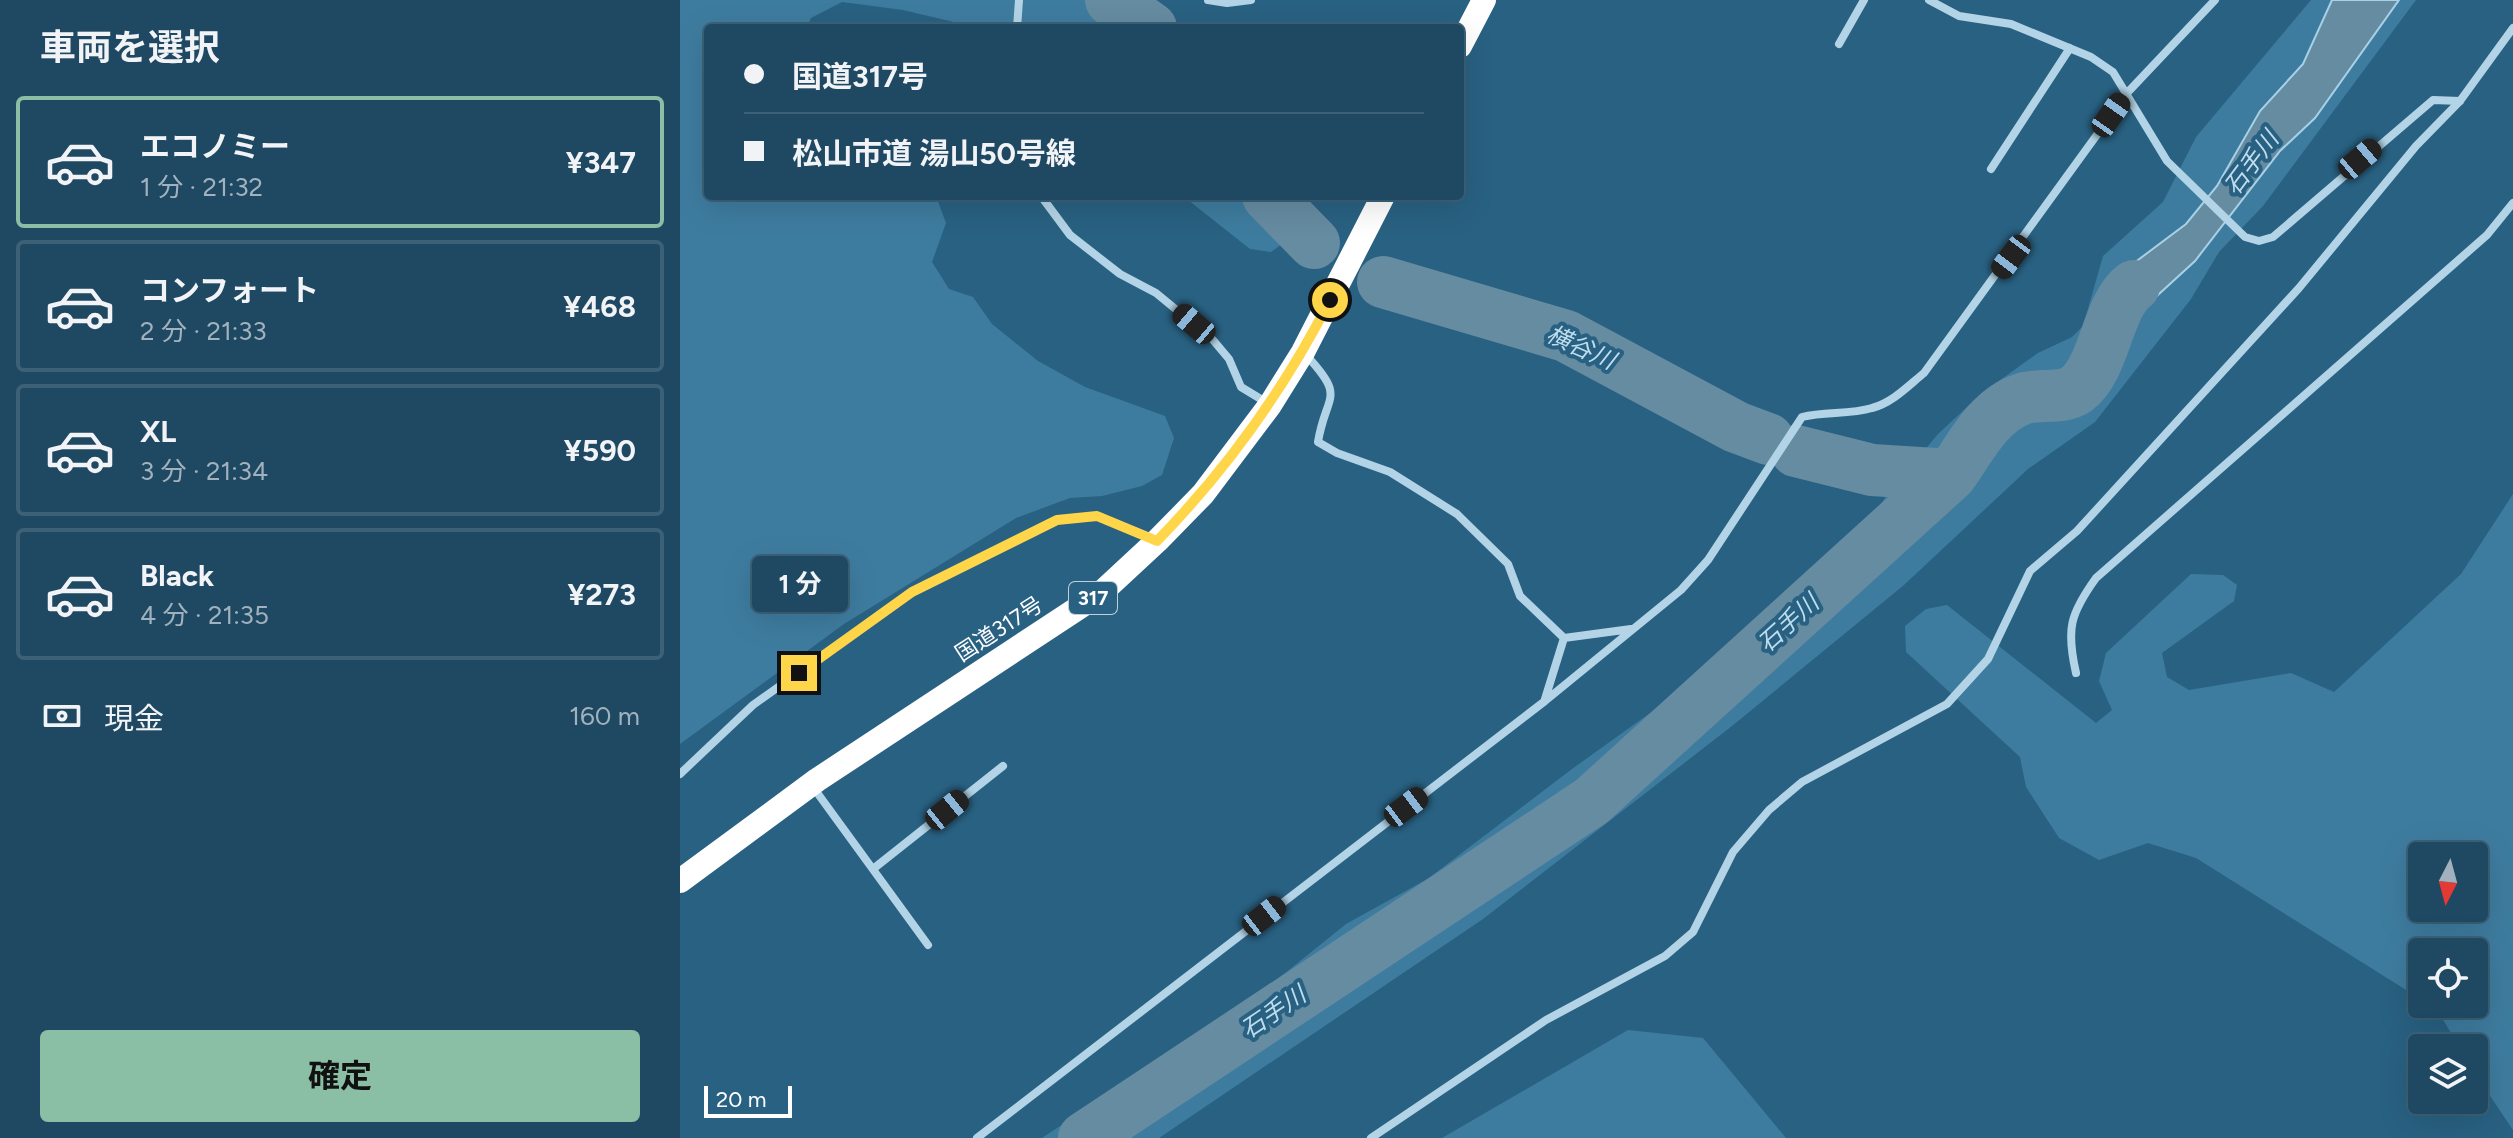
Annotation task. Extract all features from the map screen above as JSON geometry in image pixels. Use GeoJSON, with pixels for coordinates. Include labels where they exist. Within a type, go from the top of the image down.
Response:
{"type":"FeatureCollection","features":[{"type":"Feature","properties":{"kind":"highway"},"geometry":{"type":"LineString","coordinates":[[1464,38],[1484,0]]}},
{"type":"Feature","properties":{"kind":"highway","name":"国道317号"},"geometry":{"type":"LineString","coordinates":[[680,881],[811,784],[1101,593],[1157,541],[1203,494],[1270,405],[1303,352],[1381,200]]}},
{"type":"Feature","properties":{"kind":"street"},"geometry":{"type":"LineString","coordinates":[[1017,24],[1019,0]]}},
{"type":"Feature","properties":{"kind":"street"},"geometry":{"type":"LineString","coordinates":[[1208,0],[1227,3],[1251,0]]}},
{"type":"Feature","properties":{"kind":"street"},"geometry":{"type":"LineString","coordinates":[[1839,44],[1864,0]]}},
{"type":"Feature","properties":{"kind":"street"},"geometry":{"type":"LineString","coordinates":[[1929,0],[1959,16],[2011,24],[2070,48],[2113,72],[2128,92],[2167,161],[2245,237],[2259,241],[2273,237],[2433,100],[2460,101]]}},
{"type":"Feature","properties":{"kind":"street"},"geometry":{"type":"LineString","coordinates":[[977,1138],[1545,701],[1681,590],[1708,560],[1802,417],[1821,412],[1872,408],[1894,398],[1924,373],[2128,92],[2215,0]]}},
{"type":"Feature","properties":{"kind":"street"},"geometry":{"type":"LineString","coordinates":[[1371,1138],[1546,1020],[1665,956],[1693,932],[1733,852],[1769,810],[1802,782],[1947,704],[1988,659],[2030,571],[2077,531],[2299,288],[2416,146],[2460,101],[2513,28]]}},
{"type":"Feature","properties":{"kind":"street"},"geometry":{"type":"LineString","coordinates":[[1991,169],[2070,48]]}},
{"type":"Feature","properties":{"kind":"street"},"geometry":{"type":"LineString","coordinates":[[1044,200],[1070,235],[1120,274],[1156,293],[1213,340],[1229,359],[1241,387],[1270,405]]}},
{"type":"Feature","properties":{"kind":"street"},"geometry":{"type":"LineString","coordinates":[[2076,673],[2069,642],[2074,609],[2096,578],[2487,235],[2513,203]]}},
{"type":"Feature","properties":{"kind":"street"},"geometry":{"type":"LineString","coordinates":[[1303,352],[1329,379],[1331,402],[1318,442],[1337,453],[1390,472],[1457,514],[1508,564],[1520,596],[1564,638]]}},
{"type":"Feature","properties":{"kind":"street"},"geometry":{"type":"LineString","coordinates":[[680,774],[753,705],[912,592],[1057,520],[1097,516],[1157,541]]}},
{"type":"Feature","properties":{"kind":"street"},"geometry":{"type":"LineString","coordinates":[[1564,638],[1634,629]]}},
{"type":"Feature","properties":{"kind":"street"},"geometry":{"type":"LineString","coordinates":[[1545,701],[1564,638]]}},
{"type":"Feature","properties":{"kind":"street"},"geometry":{"type":"LineString","coordinates":[[873,869],[1003,766]]}},
{"type":"Feature","properties":{"kind":"street"},"geometry":{"type":"LineString","coordinates":[[811,784],[928,945]]}},
{"type":"Feature","properties":{"kind":"shaded area"},"geometry":{"type":"Polygon","coordinates":[[[680,0],[1146,0],[1151,11],[1175,24],[962,24],[903,10],[842,2],[811,18],[809,24],[704,24],[704,200],[937,200],[946,223],[932,262],[949,289],[973,297],[992,324],[1038,361],[1085,387],[1165,416],[1174,438],[1162,475],[1142,486],[1102,496],[1070,498],[1016,518],[844,624],[680,744],[680,0]]]}},
{"type":"Feature","properties":{"kind":"shaded area"},"geometry":{"type":"Polygon","coordinates":[[[2311,0],[2332,0],[2303,64],[2260,111],[2217,186],[2186,224],[2110,281],[2100,347],[2195,261],[2280,151],[2315,118],[2399,0],[2416,0],[2263,206],[2219,252],[2191,299],[2095,422],[2028,469],[1904,585],[1732,726],[1483,919],[1159,1138],[1042,1138],[1254,998],[1346,924],[1429,878],[1572,769],[1703,675],[1798,593],[1862,533],[1885,498],[1938,434],[1982,393],[2038,353],[2072,337],[2083,326],[2103,256],[2163,202],[2196,137],[2311,0]]]}},
{"type":"Feature","properties":{"kind":"shaded area"},"geometry":{"type":"Polygon","coordinates":[[[1188,200],[1298,200],[1303,210],[1282,244],[1271,252],[1250,249],[1188,200]]]}},
{"type":"Feature","properties":{"kind":"shaded area"},"geometry":{"type":"Polygon","coordinates":[[[2513,494],[2513,1130],[2488,1093],[2488,1034],[2452,1034],[2442,1018],[2488,1018],[2488,938],[2408,938],[2408,991],[2196,858],[2148,843],[2099,860],[2059,838],[2026,787],[2020,757],[1906,652],[1905,626],[1926,609],[1947,605],[2096,723],[2112,710],[2099,681],[2106,653],[2191,574],[2223,575],[2237,585],[2234,601],[2162,653],[2167,677],[2189,690],[2291,673],[2334,692],[2461,574],[2513,494]]]}},
{"type":"Feature","properties":{"kind":"shaded area"},"geometry":{"type":"Polygon","coordinates":[[[1628,1030],[1703,1038],[1786,1138],[1442,1138],[1628,1030]]]}},
{"type":"Feature","properties":{"kind":"water"},"geometry":{"type":"Polygon","coordinates":[[[2332,0],[2399,0],[2315,118],[2280,151],[2195,261],[2100,348],[2110,281],[2186,224],[2217,186],[2260,111],[2303,64],[2332,0]]]}},
{"type":"Feature","properties":{"kind":"waterway","name":"横谷川"},"geometry":{"type":"LineString","coordinates":[[1111,0],[1145,24]]}},
{"type":"Feature","properties":{"kind":"waterway","name":"横谷川"},"geometry":{"type":"LineString","coordinates":[[1272,200],[1314,243]]}},
{"type":"Feature","properties":{"kind":"waterway","name":"横谷川"},"geometry":{"type":"LineString","coordinates":[[1383,282],[1566,336],[1736,427],[1768,439]]}},
{"type":"Feature","properties":{"kind":"waterway","name":"石手川"},"geometry":{"type":"LineString","coordinates":[[1084,1138],[1592,801],[1951,475],[1981,431],[1999,412],[2022,399],[2064,394],[2077,389],[2094,367],[2118,308],[2134,286]]}},
{"type":"Feature","properties":{"kind":"waterway","name":"横谷川"},"geometry":{"type":"LineString","coordinates":[[1796,451],[1872,470],[1951,475]]}},
{"type":"Feature","properties":{"kind":"route"},"geometry":{"type":"LineString","coordinates":[[799,673],[912,592],[1057,520],[1097,516],[1157,541],[1203,494],[1237,451],[1303,352],[1330,300]]}}]}
